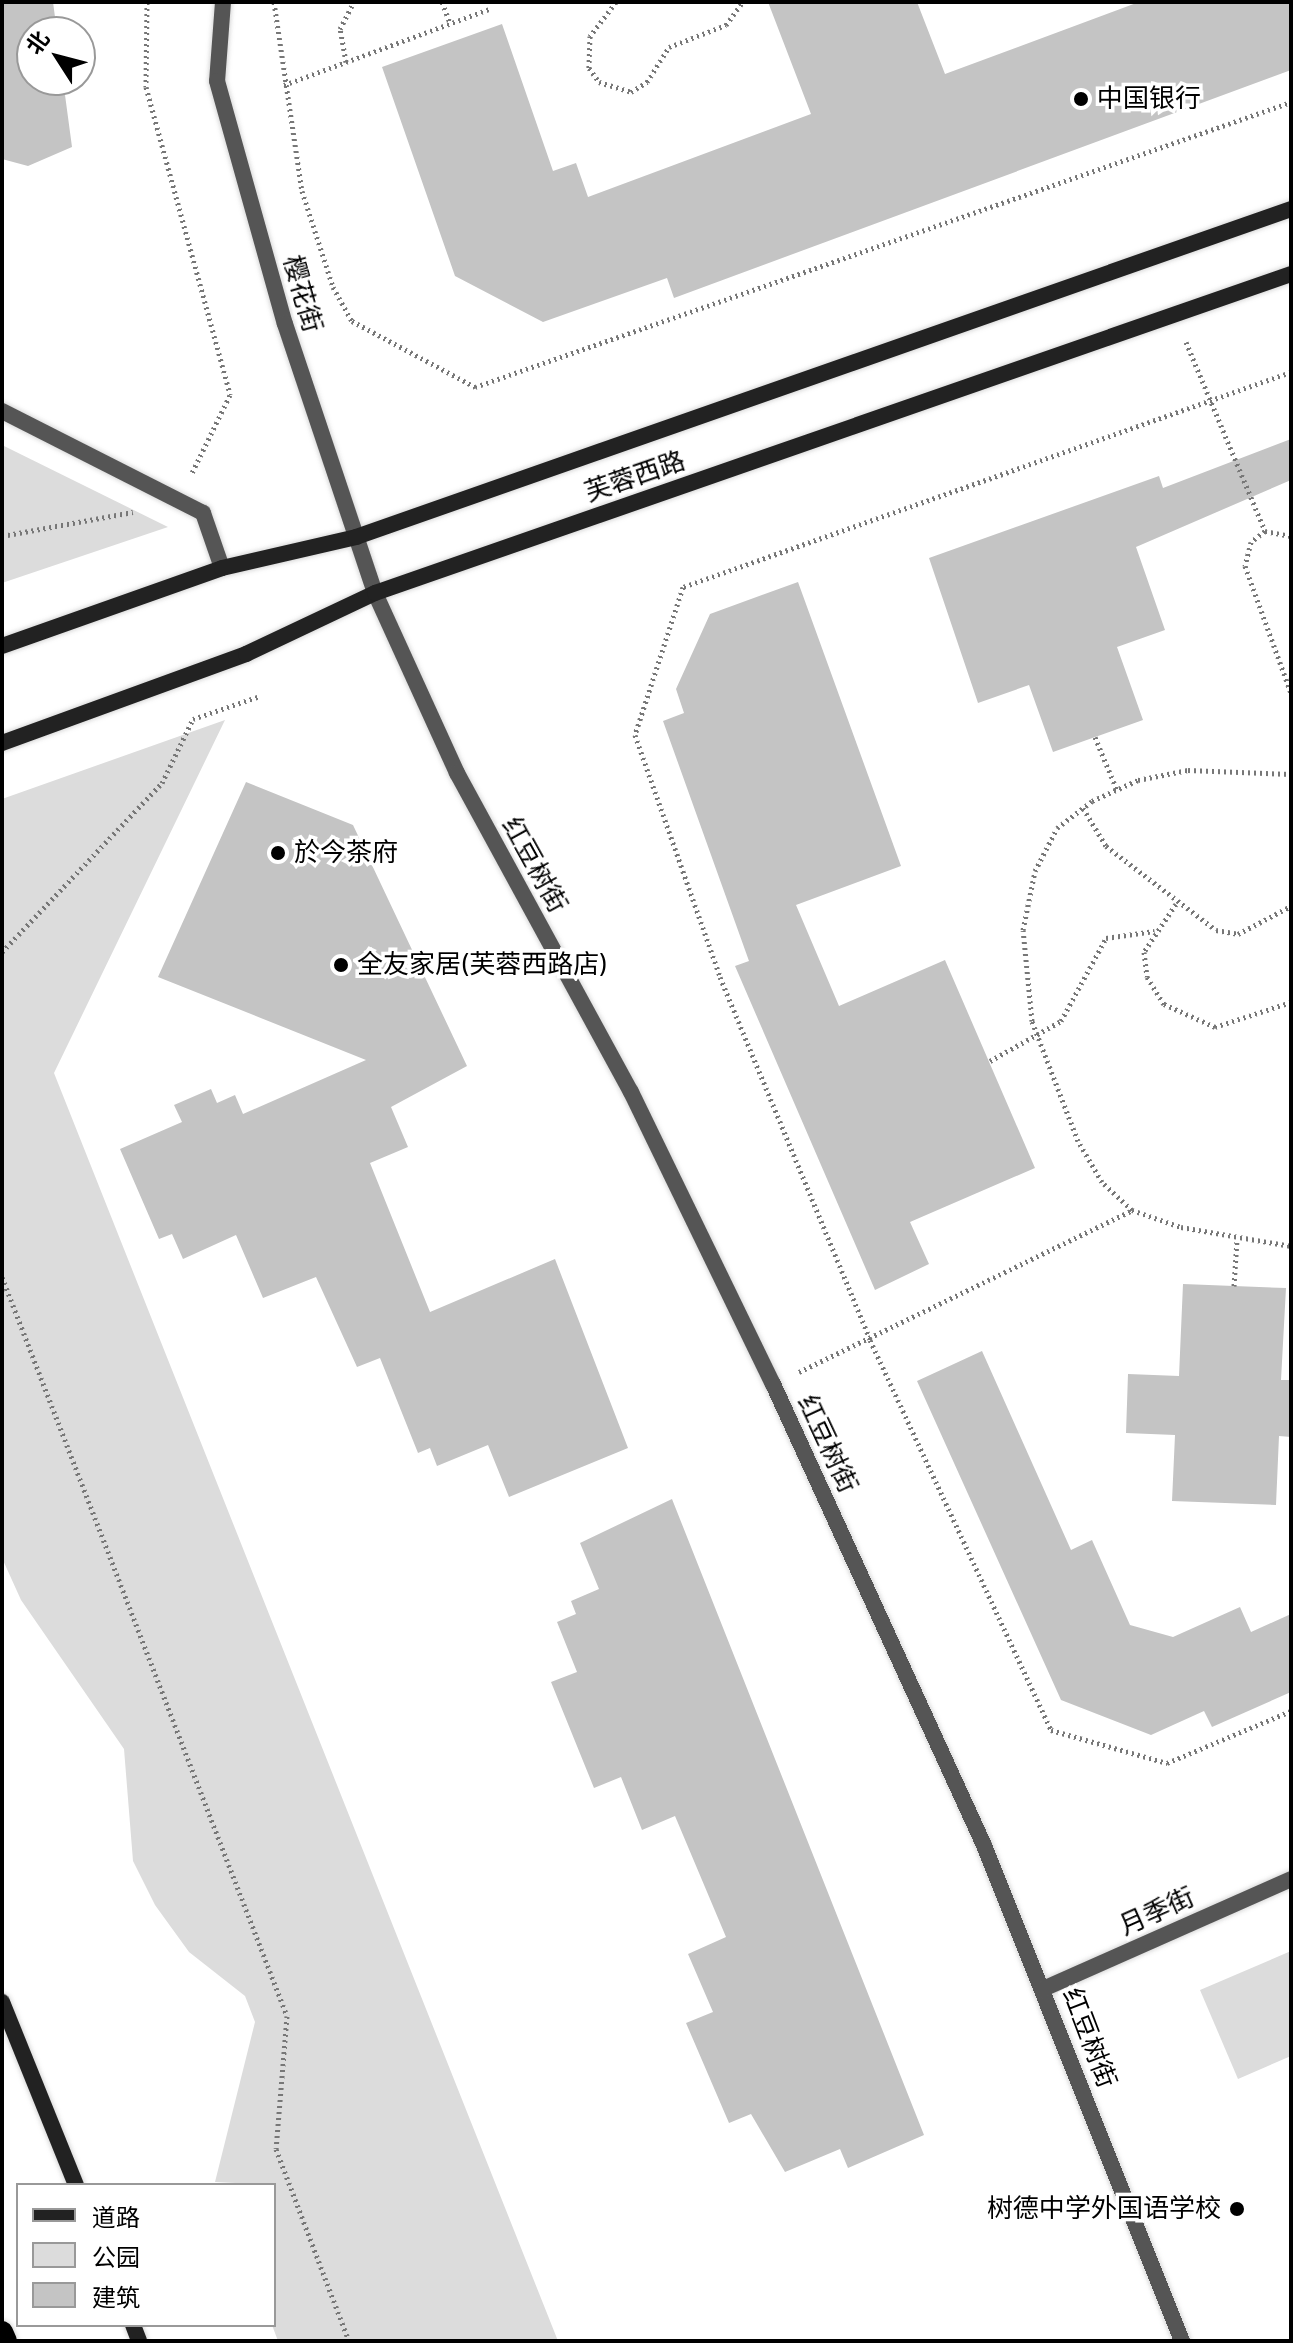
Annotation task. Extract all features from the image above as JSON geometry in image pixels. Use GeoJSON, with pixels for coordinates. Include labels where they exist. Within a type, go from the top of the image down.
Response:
{"type":"FeatureCollection","features":[{"type":"Feature","properties":{"kind":"highway"},"geometry":{"type":"LineString","coordinates":[[2,2332],[6,2341]]}},
{"type":"Feature","properties":{"kind":"main road","name":"芙蓉西路"},"geometry":{"type":"LineString","coordinates":[[2,646],[222,568],[356,537],[1291,209]]}},
{"type":"Feature","properties":{"kind":"main road","name":"芙蓉西路"},"geometry":{"type":"LineString","coordinates":[[2,743],[246,654],[375,593],[1291,274]]}},
{"type":"Feature","properties":{"kind":"main road"},"geometry":{"type":"LineString","coordinates":[[2,2002],[75,2183]]}},
{"type":"Feature","properties":{"kind":"street","name":"樱花街"},"geometry":{"type":"LineString","coordinates":[[223,2],[217,81],[375,593]]}},
{"type":"Feature","properties":{"kind":"street"},"geometry":{"type":"LineString","coordinates":[[2,411],[203,513],[222,568]]}},
{"type":"Feature","properties":{"kind":"street","name":"红豆树街"},"geometry":{"type":"LineString","coordinates":[[375,593],[457,773],[631,1092],[773,1384],[1043,1989],[1182,2341]]}},
{"type":"Feature","properties":{"kind":"street","name":"月季街"},"geometry":{"type":"LineString","coordinates":[[1043,1989],[1291,1879]]}},
{"type":"Feature","properties":{"kind":"path"},"geometry":{"type":"LineString","coordinates":[[2,536],[179,501],[230,395],[146,87],[147,2]]}},
{"type":"Feature","properties":{"kind":"path"},"geometry":{"type":"LineString","coordinates":[[274,2],[302,191],[352,321],[475,387],[1291,102]]}},
{"type":"Feature","properties":{"kind":"path"},"geometry":{"type":"LineString","coordinates":[[346,62],[340,29],[354,2]]}},
{"type":"Feature","properties":{"kind":"path"},"geometry":{"type":"LineString","coordinates":[[442,2],[450,23]]}},
{"type":"Feature","properties":{"kind":"path"},"geometry":{"type":"LineString","coordinates":[[616,2],[590,36],[589,68],[599,82],[631,92],[647,82],[669,47],[726,25],[743,2]]}},
{"type":"Feature","properties":{"kind":"path"},"geometry":{"type":"LineString","coordinates":[[284,85],[489,9]]}},
{"type":"Feature","properties":{"kind":"path"},"geometry":{"type":"LineString","coordinates":[[1175,315],[1265,531]]}},
{"type":"Feature","properties":{"kind":"path"},"geometry":{"type":"LineString","coordinates":[[1291,372],[683,587],[635,735],[720,977],[870,1340],[1051,1730],[1167,1763],[1291,1711]]}},
{"type":"Feature","properties":{"kind":"path"},"geometry":{"type":"LineString","coordinates":[[1291,536],[1265,531],[1251,542],[1245,566],[1291,693]]}},
{"type":"Feature","properties":{"kind":"path"},"geometry":{"type":"LineString","coordinates":[[2,952],[162,783],[193,719],[260,696]]}},
{"type":"Feature","properties":{"kind":"path"},"geometry":{"type":"LineString","coordinates":[[1095,737],[1117,790]]}},
{"type":"Feature","properties":{"kind":"path"},"geometry":{"type":"LineString","coordinates":[[1291,774],[1188,770],[1117,790],[1083,808],[1057,828],[1035,871],[1023,930],[1023,976],[1038,1038],[1078,1141],[1102,1182],[1132,1210],[1237,1239],[1291,1246]]}},
{"type":"Feature","properties":{"kind":"path"},"geometry":{"type":"LineString","coordinates":[[1083,808],[1106,846],[1176,904],[1216,930],[1238,934],[1291,906]]}},
{"type":"Feature","properties":{"kind":"path"},"geometry":{"type":"LineString","coordinates":[[1176,904],[1154,931],[1144,952],[1147,977],[1164,1004],[1187,1020],[1215,1027],[1291,1002]]}},
{"type":"Feature","properties":{"kind":"path"},"geometry":{"type":"LineString","coordinates":[[990,1061],[1038,1038],[1061,1021],[1106,938],[1154,931]]}},
{"type":"Feature","properties":{"kind":"path"},"geometry":{"type":"LineString","coordinates":[[773,1384],[870,1340],[1132,1210]]}},
{"type":"Feature","properties":{"kind":"path"},"geometry":{"type":"LineString","coordinates":[[1234,1286],[1237,1239]]}},
{"type":"Feature","properties":{"kind":"path"},"geometry":{"type":"LineString","coordinates":[[2,1277],[287,2016],[276,2149],[349,2341]]}},
{"type":"Feature","properties":{"kind":"green space"},"geometry":{"type":"Polygon","coordinates":[[[2,445],[168,527],[2,583],[2,445]]]}},
{"type":"Feature","properties":{"kind":"green space"},"geometry":{"type":"Polygon","coordinates":[[[225,720],[54,1073],[558,2341],[278,2341],[273,2327],[276,2327],[276,2183],[215,2182],[255,2022],[245,1996],[189,1952],[155,1905],[133,1861],[124,1749],[21,1600],[2,1558],[2,799],[225,720]]]}},
{"type":"Feature","properties":{"kind":"green space"},"geometry":{"type":"Polygon","coordinates":[[[1291,1951],[1291,2056],[1238,2079],[1200,1990],[1291,1951]]]}},
{"type":"Feature","properties":{"kind":"building"},"geometry":{"type":"Polygon","coordinates":[[[2,2],[53,2],[55,16],[16,16],[16,96],[65,96],[72,147],[28,166],[2,159],[2,2]]]}},
{"type":"Feature","properties":{"kind":"building"},"geometry":{"type":"Polygon","coordinates":[[[768,2],[917,2],[945,74],[1139,2],[1291,2],[1291,70],[674,298],[667,278],[543,322],[455,276],[382,67],[502,24],[553,171],[576,163],[588,197],[811,114],[768,2]]]}},
{"type":"Feature","properties":{"kind":"building"},"geometry":{"type":"Polygon","coordinates":[[[1291,439],[1291,480],[1136,547],[1165,630],[1117,647],[1143,720],[1053,752],[1029,685],[978,703],[929,558],[1159,476],[1163,488],[1291,439]]]}},
{"type":"Feature","properties":{"kind":"building"},"geometry":{"type":"Polygon","coordinates":[[[798,582],[901,866],[796,905],[839,1006],[945,960],[1035,1168],[910,1222],[929,1264],[875,1290],[735,966],[749,961],[663,721],[684,713],[676,689],[710,614],[798,582]]]}},
{"type":"Feature","properties":{"kind":"building"},"geometry":{"type":"Polygon","coordinates":[[[246,782],[353,825],[467,1066],[391,1107],[408,1147],[370,1163],[430,1312],[555,1259],[628,1448],[509,1497],[488,1445],[437,1466],[430,1448],[418,1453],[380,1358],[357,1367],[316,1277],[263,1298],[236,1235],[183,1259],[172,1234],[159,1239],[120,1149],[182,1122],[174,1105],[211,1089],[217,1103],[235,1095],[243,1114],[366,1060],[158,977],[246,782]]]}},
{"type":"Feature","properties":{"kind":"building"},"geometry":{"type":"Polygon","coordinates":[[[1183,1284],[1286,1288],[1281,1380],[1291,1380],[1291,1437],[1279,1436],[1276,1505],[1172,1501],[1175,1435],[1126,1433],[1128,1374],[1179,1376],[1183,1284]]]}},
{"type":"Feature","properties":{"kind":"building"},"geometry":{"type":"Polygon","coordinates":[[[982,1351],[1071,1550],[1092,1540],[1130,1625],[1173,1637],[1240,1607],[1251,1632],[1291,1614],[1291,1692],[1212,1727],[1204,1711],[1151,1735],[1061,1700],[917,1381],[982,1351]]]}},
{"type":"Feature","properties":{"kind":"building"},"geometry":{"type":"Polygon","coordinates":[[[672,1499],[924,2135],[848,2168],[840,2149],[785,2172],[751,2114],[729,2123],[686,2023],[713,2012],[688,1954],[726,1937],[675,1816],[642,1830],[621,1777],[594,1788],[551,1682],[577,1672],[557,1622],[576,1614],[571,1601],[599,1589],[580,1543],[672,1499]]]}},
{"type":"Feature","properties":{"kind":"place","name":"中国银行"},"geometry":{"type":"Point","coordinates":[1081,99]}},
{"type":"Feature","properties":{"kind":"place","name":"於今茶府"},"geometry":{"type":"Point","coordinates":[278,853]}},
{"type":"Feature","properties":{"kind":"place","name":"全友家居(芙蓉西路店)"},"geometry":{"type":"Point","coordinates":[341,965]}},
{"type":"Feature","properties":{"kind":"place","name":"树德中学外国语学校"},"geometry":{"type":"Point","coordinates":[1237,2209]}}]}
